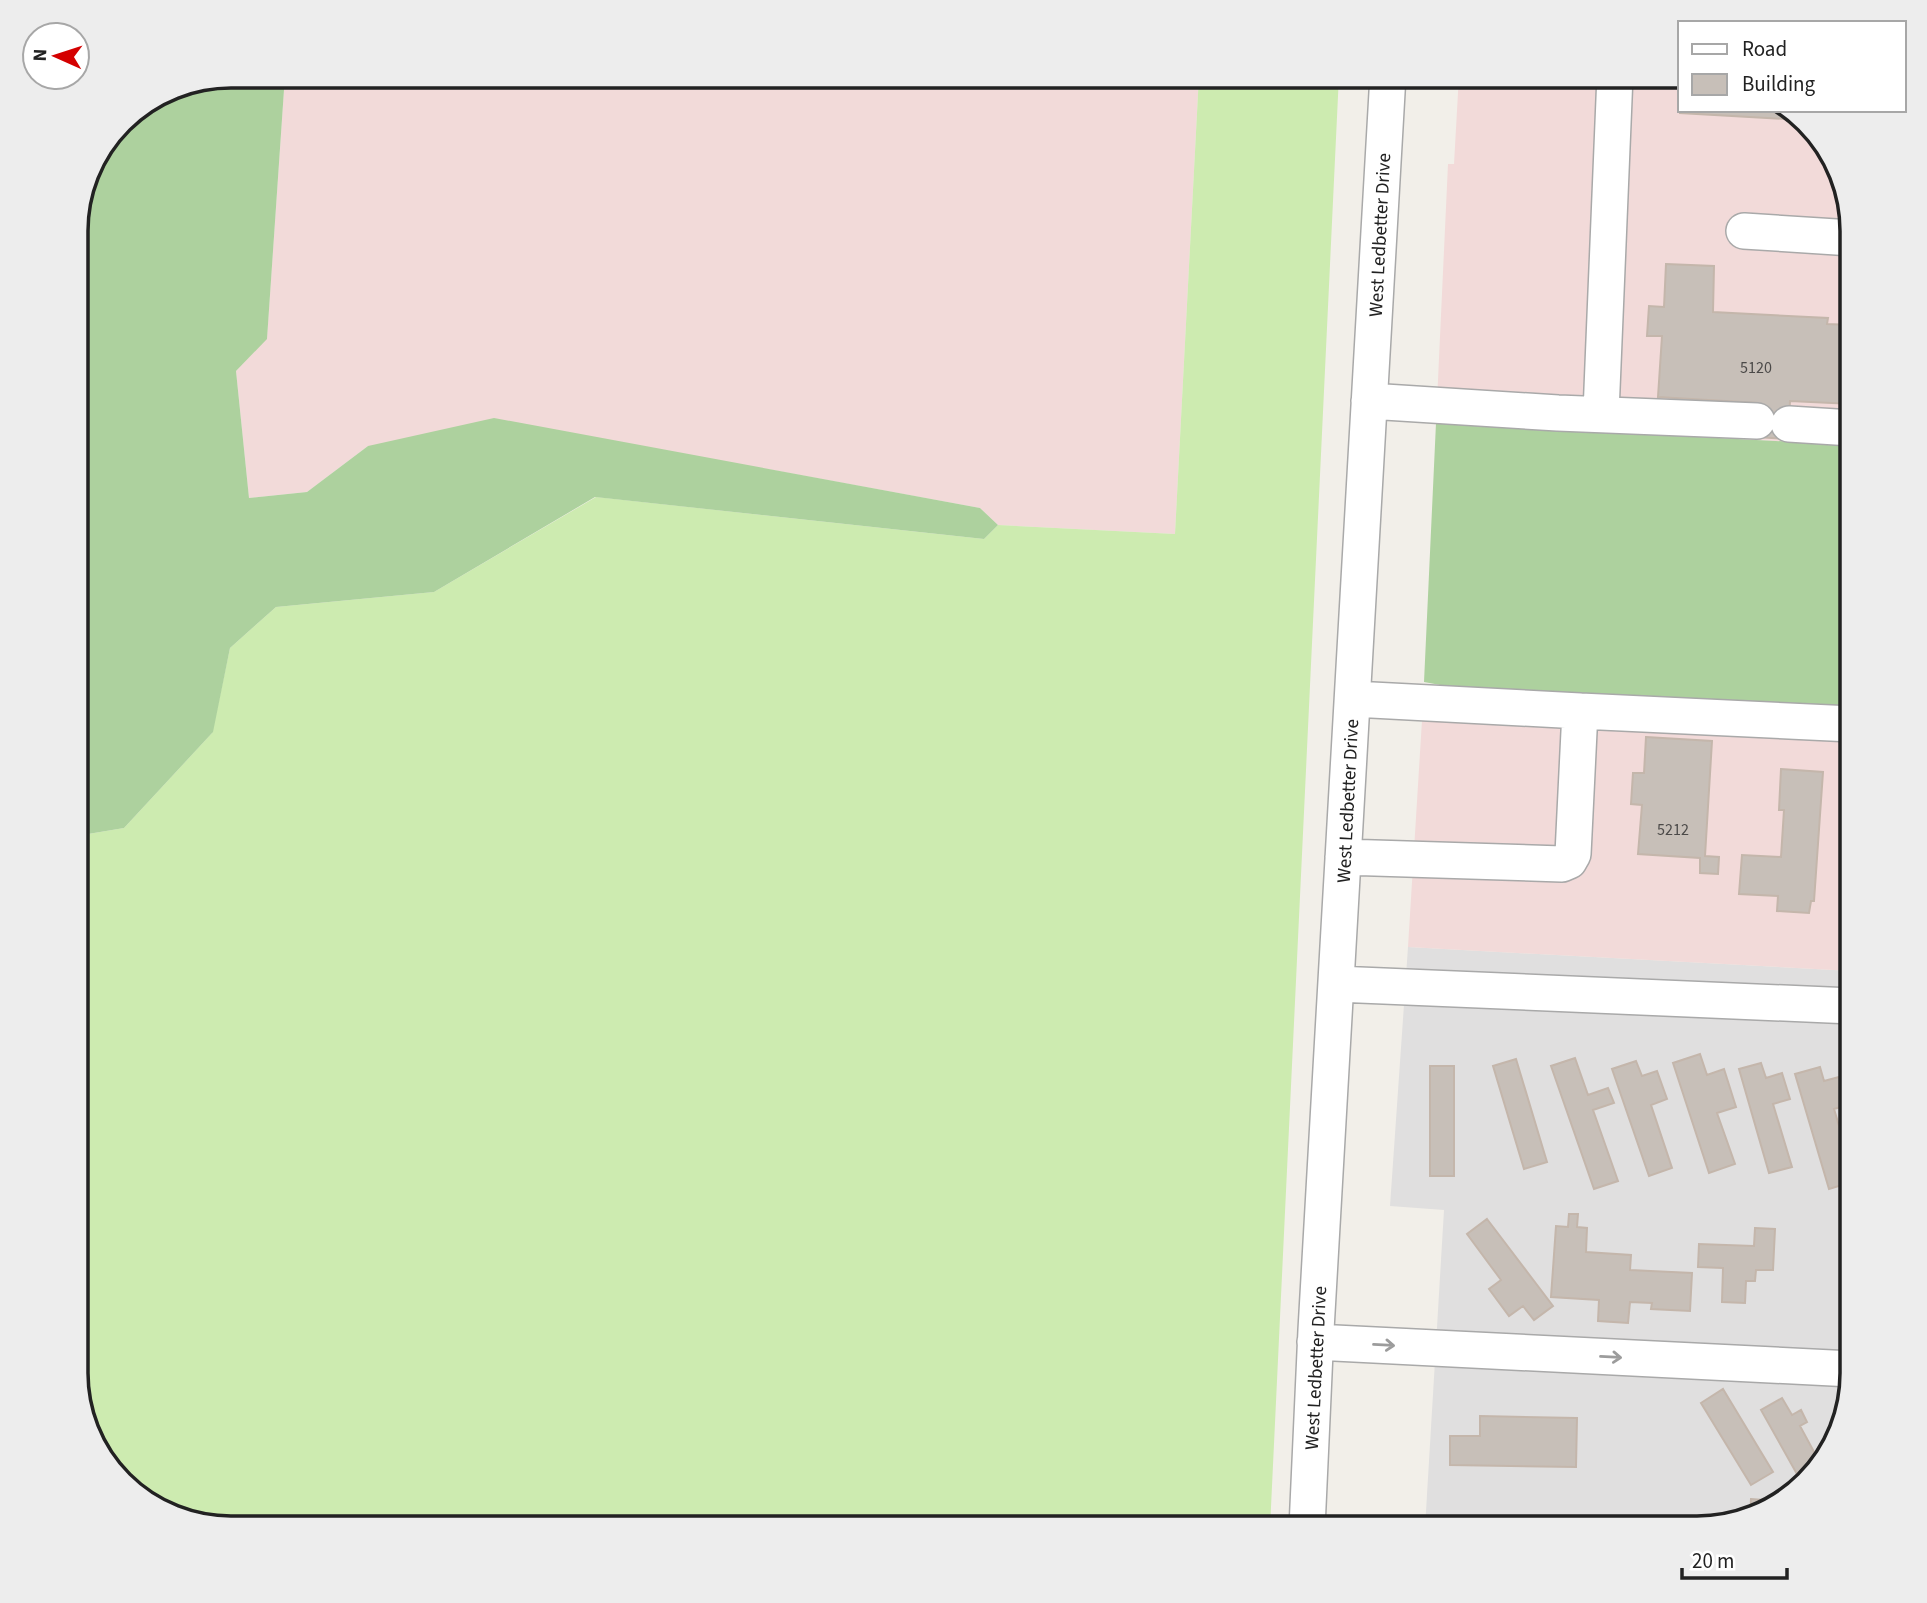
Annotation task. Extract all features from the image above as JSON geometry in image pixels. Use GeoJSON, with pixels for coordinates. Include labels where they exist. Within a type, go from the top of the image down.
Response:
{"type":"FeatureCollection","features":[{"type":"Feature","properties":{"kind":"street","name":"West Ledbetter Drive"},"geometry":{"type":"LineString","coordinates":[[1308,1516],[1315,1342],[1387,88]]}},
{"type":"Feature","properties":{"kind":"street"},"geometry":{"type":"LineString","coordinates":[[1601,414],[1614,88]]}},
{"type":"Feature","properties":{"kind":"street"},"geometry":{"type":"LineString","coordinates":[[1744,232],[1840,237]]}},
{"type":"Feature","properties":{"kind":"street"},"geometry":{"type":"LineString","coordinates":[[1370,401],[1530,412],[1840,427]]}},
{"type":"Feature","properties":{"kind":"street"},"geometry":{"type":"LineString","coordinates":[[1353,699],[1840,723]]}},
{"type":"Feature","properties":{"kind":"street"},"geometry":{"type":"LineString","coordinates":[[1343,857],[1562,864],[1569,861],[1573,854],[1580,711]]}},
{"type":"Feature","properties":{"kind":"street"},"geometry":{"type":"LineString","coordinates":[[1336,984],[1840,1005]]}},
{"type":"Feature","properties":{"kind":"street"},"geometry":{"type":"LineString","coordinates":[[1315,1342],[1840,1368]]}},
{"type":"Feature","properties":{"kind":"shaded area"},"geometry":{"type":"Polygon","coordinates":[[[284,88],[1198,88],[1175,534],[998,525],[980,508],[767,469],[368,446],[307,492],[249,498],[236,371],[267,338],[284,88]]]}},
{"type":"Feature","properties":{"kind":"shaded area"},"geometry":{"type":"Polygon","coordinates":[[[1458,88],[1678,88],[1678,112],[1776,112],[1784,117],[1810,143],[1825,167],[1837,202],[1840,230],[1840,444],[1436,423],[1448,164],[1454,164],[1458,88]]]}},
{"type":"Feature","properties":{"kind":"shaded area"},"geometry":{"type":"Polygon","coordinates":[[[1424,688],[1840,709],[1840,970],[1408,947],[1424,688]]]}},
{"type":"Feature","properties":{"kind":"shaded area"},"geometry":{"type":"Polygon","coordinates":[[[1408,947],[1840,970],[1840,1373],[1837,1401],[1829,1427],[1804,1467],[1776,1491],[1751,1505],[1725,1513],[1697,1516],[1426,1516],[1444,1210],[1390,1206],[1408,947]]]}},
{"type":"Feature","properties":{"kind":"green space"},"geometry":{"type":"Polygon","coordinates":[[[284,88],[267,339],[236,371],[249,498],[307,492],[368,446],[494,418],[980,508],[998,525],[984,539],[595,497],[434,592],[276,607],[230,648],[213,732],[124,828],[88,834],[88,221],[90,202],[98,176],[123,136],[151,112],[184,95],[212,89],[284,88]]]}},
{"type":"Feature","properties":{"kind":"green space"},"geometry":{"type":"Polygon","coordinates":[[[1198,88],[1338,88],[1271,1516],[230,1516],[202,1513],[176,1505],[129,1474],[102,1436],[92,1410],[88,1382],[88,834],[124,828],[212,733],[230,648],[276,607],[434,592],[596,497],[984,539],[998,525],[1175,534],[1198,88]]]}},
{"type":"Feature","properties":{"kind":"green space"},"geometry":{"type":"Polygon","coordinates":[[[1436,423],[1840,444],[1840,709],[1478,692],[1424,682],[1436,423]]]}},
{"type":"Feature","properties":{"kind":"building"},"geometry":{"type":"Polygon","coordinates":[[[1776,112],[1786,119],[1680,113],[1776,112]]]}},
{"type":"Feature","properties":{"kind":"building"},"geometry":{"type":"Polygon","coordinates":[[[1666,264],[1714,266],[1713,312],[1828,318],[1827,324],[1840,325],[1840,403],[1790,401],[1788,439],[1756,437],[1758,403],[1658,397],[1662,336],[1647,336],[1649,306],[1664,307],[1666,264]]]}},
{"type":"Feature","properties":{"kind":"building"},"geometry":{"type":"Polygon","coordinates":[[[1646,737],[1712,741],[1705,856],[1719,857],[1718,874],[1700,873],[1700,858],[1638,854],[1642,805],[1631,804],[1633,773],[1644,773],[1646,737]]]}},
{"type":"Feature","properties":{"kind":"building"},"geometry":{"type":"Polygon","coordinates":[[[1781,769],[1823,772],[1814,901],[1811,901],[1809,913],[1777,911],[1778,896],[1739,894],[1742,855],[1781,857],[1784,810],[1779,810],[1781,769]]]}},
{"type":"Feature","properties":{"kind":"building"},"geometry":{"type":"Polygon","coordinates":[[[1700,1054],[1707,1075],[1724,1069],[1736,1107],[1717,1113],[1735,1164],[1709,1173],[1673,1063],[1700,1054]]]}},
{"type":"Feature","properties":{"kind":"building"},"geometry":{"type":"Polygon","coordinates":[[[1575,1058],[1588,1095],[1608,1088],[1614,1103],[1593,1110],[1618,1181],[1594,1189],[1551,1066],[1575,1058]]]}},
{"type":"Feature","properties":{"kind":"building"},"geometry":{"type":"Polygon","coordinates":[[[1516,1059],[1547,1162],[1524,1169],[1493,1066],[1516,1059]]]}},
{"type":"Feature","properties":{"kind":"building"},"geometry":{"type":"Polygon","coordinates":[[[1636,1061],[1642,1076],[1657,1071],[1667,1099],[1651,1105],[1672,1168],[1649,1176],[1612,1069],[1636,1061]]]}},
{"type":"Feature","properties":{"kind":"building"},"geometry":{"type":"Polygon","coordinates":[[[1761,1063],[1766,1078],[1782,1073],[1790,1099],[1773,1104],[1792,1167],[1769,1173],[1739,1069],[1761,1063]]]}},
{"type":"Feature","properties":{"kind":"building"},"geometry":{"type":"Polygon","coordinates":[[[1430,1066],[1454,1066],[1454,1176],[1430,1176],[1430,1066]]]}},
{"type":"Feature","properties":{"kind":"building"},"geometry":{"type":"Polygon","coordinates":[[[1820,1067],[1824,1081],[1839,1077],[1840,1107],[1834,1109],[1840,1129],[1840,1186],[1829,1189],[1795,1074],[1820,1067]]]}},
{"type":"Feature","properties":{"kind":"building"},"geometry":{"type":"Polygon","coordinates":[[[1569,1214],[1578,1214],[1577,1227],[1587,1228],[1586,1252],[1631,1255],[1630,1270],[1692,1273],[1690,1311],[1651,1309],[1652,1303],[1630,1302],[1628,1323],[1598,1321],[1599,1300],[1551,1297],[1556,1226],[1568,1227],[1569,1214]]]}},
{"type":"Feature","properties":{"kind":"building"},"geometry":{"type":"Polygon","coordinates":[[[1487,1219],[1553,1306],[1534,1320],[1523,1306],[1509,1316],[1489,1289],[1501,1280],[1467,1234],[1487,1219]]]}},
{"type":"Feature","properties":{"kind":"building"},"geometry":{"type":"Polygon","coordinates":[[[1755,1228],[1775,1229],[1773,1270],[1756,1270],[1755,1281],[1746,1281],[1745,1303],[1722,1302],[1723,1268],[1698,1267],[1699,1244],[1754,1246],[1755,1228]]]}},
{"type":"Feature","properties":{"kind":"building"},"geometry":{"type":"Polygon","coordinates":[[[1723,1389],[1773,1472],[1751,1485],[1701,1403],[1723,1389]]]}},
{"type":"Feature","properties":{"kind":"building"},"geometry":{"type":"Polygon","coordinates":[[[1782,1398],[1792,1415],[1801,1410],[1807,1422],[1800,1426],[1814,1453],[1797,1474],[1761,1410],[1782,1398]]]}},
{"type":"Feature","properties":{"kind":"building"},"geometry":{"type":"Polygon","coordinates":[[[1480,1416],[1577,1418],[1576,1467],[1450,1465],[1450,1436],[1480,1436],[1480,1416]]]}},
{"type":"Feature","properties":{"kind":"building"},"geometry":{"type":"Polygon","coordinates":[[[1751,1499],[1761,1500],[1751,1505],[1751,1499]]]}}]}
